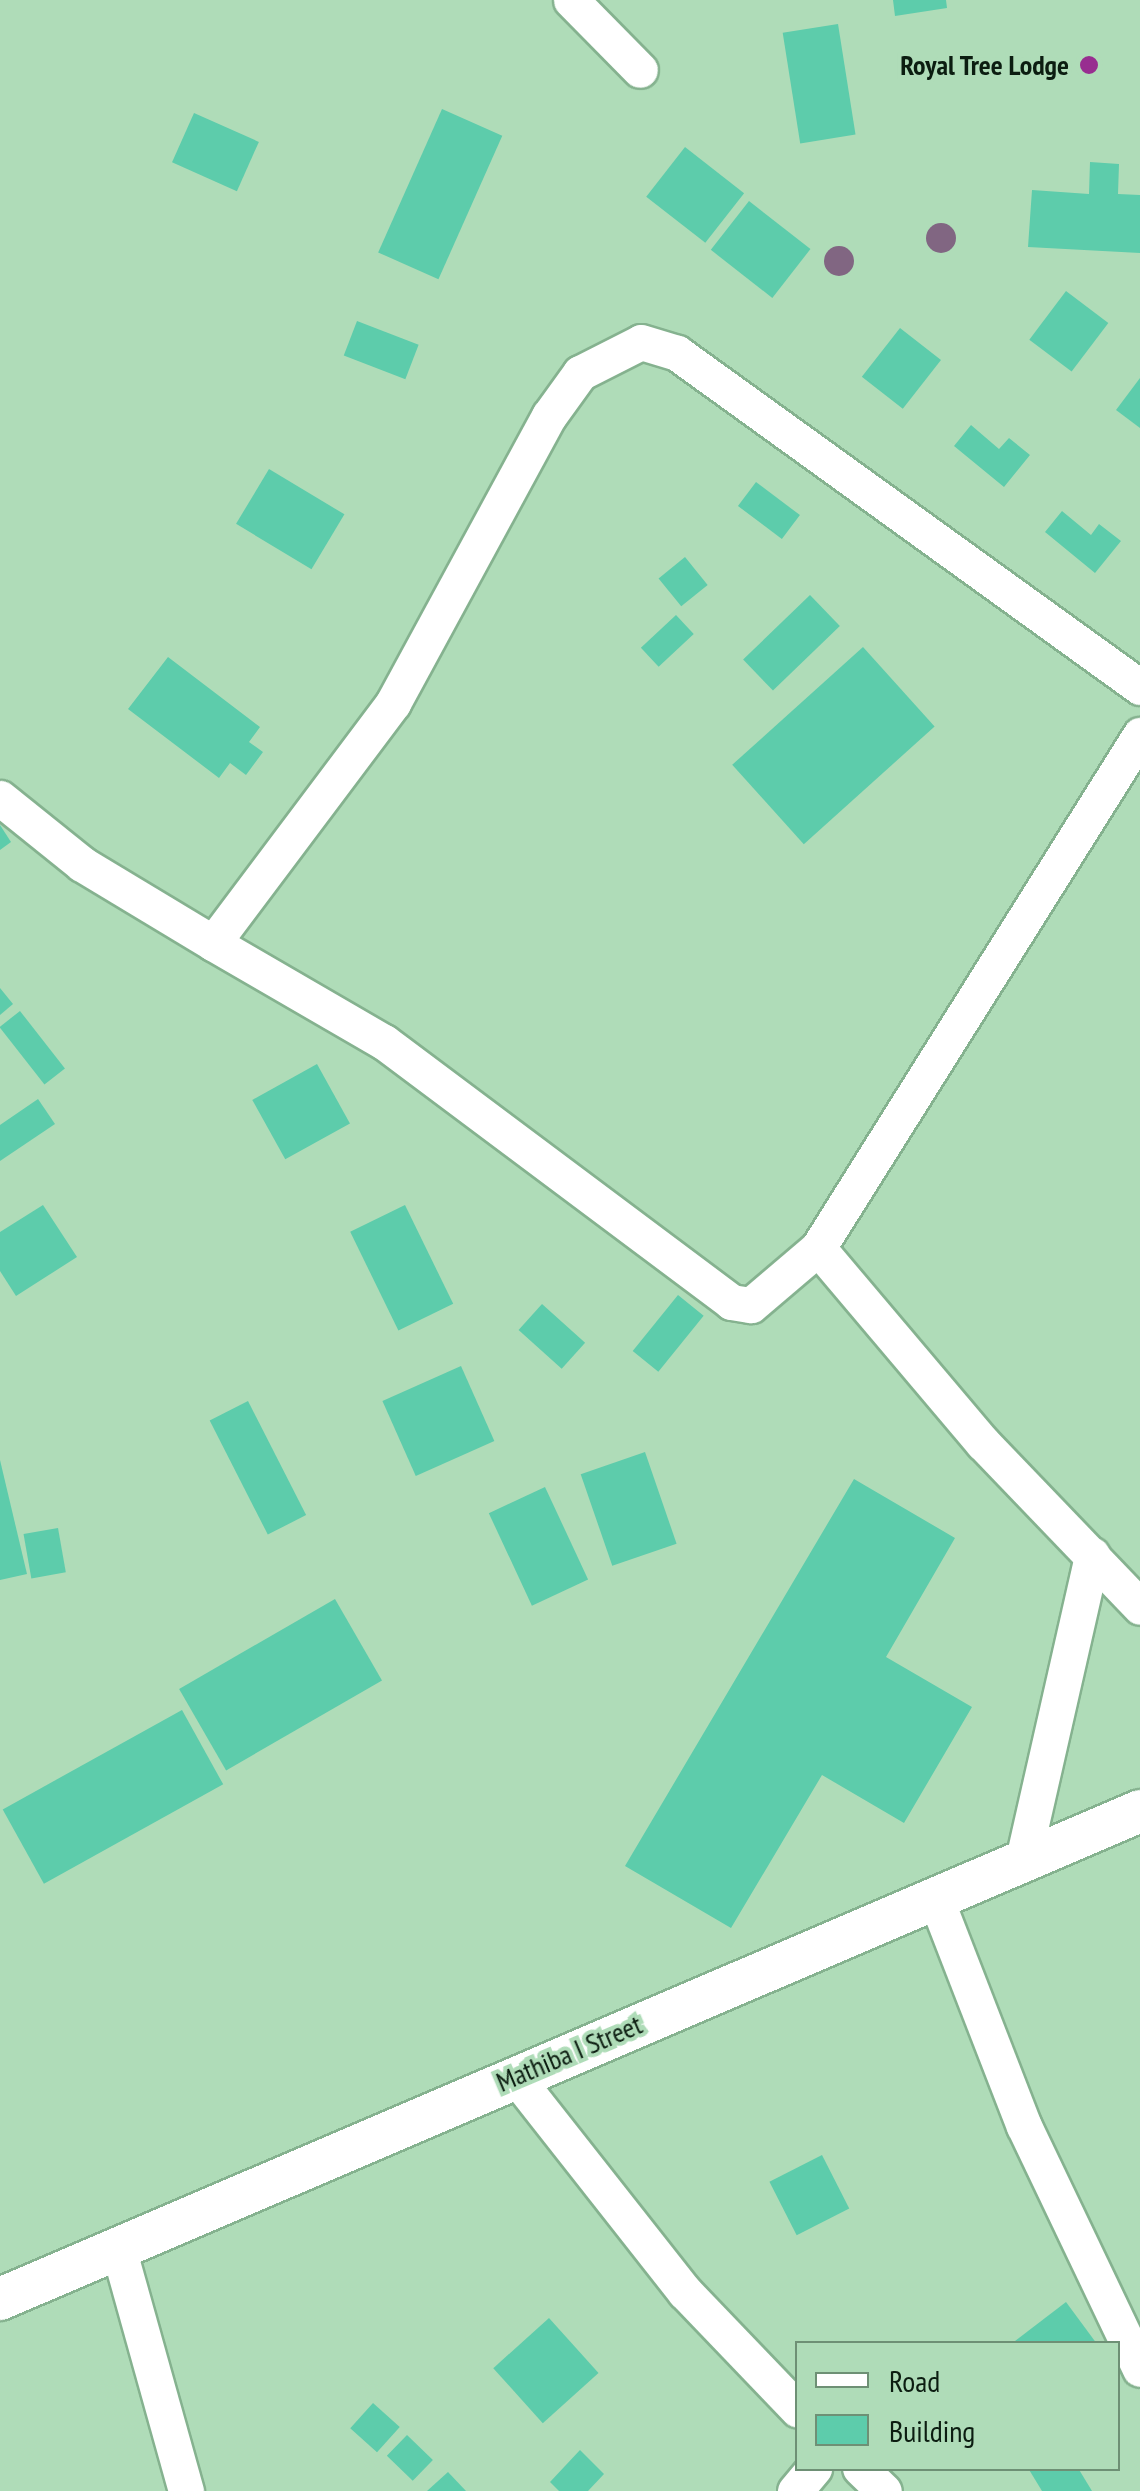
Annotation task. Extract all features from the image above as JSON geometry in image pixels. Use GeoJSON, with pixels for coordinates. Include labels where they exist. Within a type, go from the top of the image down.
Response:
{"type":"FeatureCollection","features":[{"type":"Feature","properties":{"kind":"street"},"geometry":{"type":"LineString","coordinates":[[571,0],[640,70]]}},
{"type":"Feature","properties":{"kind":"street"},"geometry":{"type":"LineString","coordinates":[[213,943],[392,704],[548,416],[580,373],[641,342],[677,353],[1140,688]]}},
{"type":"Feature","properties":{"kind":"street"},"geometry":{"type":"LineString","coordinates":[[0,798],[82,864],[384,1042],[731,1302],[770,1296],[818,1248],[1140,735]]}},
{"type":"Feature","properties":{"kind":"street"},"geometry":{"type":"LineString","coordinates":[[818,1248],[983,1443],[1140,1606]]}},
{"type":"Feature","properties":{"kind":"street"},"geometry":{"type":"LineString","coordinates":[[1022,1864],[1092,1556]]}},
{"type":"Feature","properties":{"kind":"street","name":"Mathiba I Street"},"geometry":{"type":"LineString","coordinates":[[0,2299],[119,2251],[514,2075],[936,1902],[1140,1811]]}},
{"type":"Feature","properties":{"kind":"street"},"geometry":{"type":"LineString","coordinates":[[936,1902],[1024,2126],[1140,2369]]}},
{"type":"Feature","properties":{"kind":"street"},"geometry":{"type":"LineString","coordinates":[[514,2075],[685,2292],[795,2407]]}},
{"type":"Feature","properties":{"kind":"street"},"geometry":{"type":"LineString","coordinates":[[119,2251],[186,2491]]}},
{"type":"Feature","properties":{"kind":"street"},"geometry":{"type":"LineString","coordinates":[[795,2491],[812,2471]]}},
{"type":"Feature","properties":{"kind":"street"},"geometry":{"type":"LineString","coordinates":[[863,2471],[884,2491]]}},
{"type":"Feature","properties":{"kind":"building"},"geometry":{"type":"Polygon","coordinates":[[[893,0],[946,0],[947,8],[895,16],[893,0]]]}},
{"type":"Feature","properties":{"kind":"building"},"geometry":{"type":"Polygon","coordinates":[[[838,24],[856,135],[800,143],[783,33],[838,24]]]}},
{"type":"Feature","properties":{"kind":"building"},"geometry":{"type":"Polygon","coordinates":[[[442,109],[502,136],[438,279],[378,252],[442,109]]]}},
{"type":"Feature","properties":{"kind":"building"},"geometry":{"type":"Polygon","coordinates":[[[194,113],[259,142],[237,191],[172,162],[194,113]]]}},
{"type":"Feature","properties":{"kind":"building"},"geometry":{"type":"Polygon","coordinates":[[[685,147],[744,193],[705,243],[646,197],[685,147]]]}},
{"type":"Feature","properties":{"kind":"building"},"geometry":{"type":"Polygon","coordinates":[[[1090,162],[1119,164],[1118,194],[1140,195],[1140,253],[1028,247],[1032,190],[1089,194],[1090,162]]]}},
{"type":"Feature","properties":{"kind":"building"},"geometry":{"type":"Polygon","coordinates":[[[749,201],[810,249],[772,298],[711,250],[749,201]]]}},
{"type":"Feature","properties":{"kind":"building"},"geometry":{"type":"Polygon","coordinates":[[[1066,291],[1108,323],[1072,372],[1029,340],[1066,291]]]}},
{"type":"Feature","properties":{"kind":"building"},"geometry":{"type":"Polygon","coordinates":[[[357,321],[419,345],[405,379],[344,356],[357,321]]]}},
{"type":"Feature","properties":{"kind":"building"},"geometry":{"type":"Polygon","coordinates":[[[900,328],[941,360],[903,409],[862,377],[900,328]]]}},
{"type":"Feature","properties":{"kind":"building"},"geometry":{"type":"Polygon","coordinates":[[[1140,378],[1140,428],[1116,410],[1140,378]]]}},
{"type":"Feature","properties":{"kind":"building"},"geometry":{"type":"Polygon","coordinates":[[[971,425],[999,449],[1009,438],[1030,455],[1004,487],[954,446],[971,425]]]}},
{"type":"Feature","properties":{"kind":"building"},"geometry":{"type":"Polygon","coordinates":[[[269,469],[344,514],[311,569],[236,524],[269,469]]]}},
{"type":"Feature","properties":{"kind":"building"},"geometry":{"type":"Polygon","coordinates":[[[756,482],[800,515],[782,539],[738,506],[756,482]]]}},
{"type":"Feature","properties":{"kind":"building"},"geometry":{"type":"Polygon","coordinates":[[[1062,511],[1091,535],[1099,524],[1121,541],[1095,573],[1045,532],[1062,511]]]}},
{"type":"Feature","properties":{"kind":"building"},"geometry":{"type":"Polygon","coordinates":[[[685,557],[708,585],[681,606],[659,578],[685,557]]]}},
{"type":"Feature","properties":{"kind":"building"},"geometry":{"type":"Polygon","coordinates":[[[810,595],[840,626],[773,691],[743,660],[810,595]]]}},
{"type":"Feature","properties":{"kind":"building"},"geometry":{"type":"Polygon","coordinates":[[[676,615],[694,634],[659,667],[641,648],[676,615]]]}},
{"type":"Feature","properties":{"kind":"building"},"geometry":{"type":"Polygon","coordinates":[[[863,647],[935,727],[804,844],[732,765],[863,647]]]}},
{"type":"Feature","properties":{"kind":"building"},"geometry":{"type":"Polygon","coordinates":[[[168,657],[260,727],[249,742],[263,752],[246,775],[230,763],[219,778],[128,709],[168,657]]]}},
{"type":"Feature","properties":{"kind":"building"},"geometry":{"type":"Polygon","coordinates":[[[0,825],[11,842],[0,850],[0,825]]]}},
{"type":"Feature","properties":{"kind":"building"},"geometry":{"type":"Polygon","coordinates":[[[0,988],[13,1004],[0,1015],[0,988]]]}},
{"type":"Feature","properties":{"kind":"building"},"geometry":{"type":"Polygon","coordinates":[[[20,1011],[65,1069],[44,1085],[0,1028],[20,1011]]]}},
{"type":"Feature","properties":{"kind":"building"},"geometry":{"type":"Polygon","coordinates":[[[317,1064],[350,1123],[285,1159],[252,1100],[317,1064]]]}},
{"type":"Feature","properties":{"kind":"building"},"geometry":{"type":"Polygon","coordinates":[[[38,1099],[55,1124],[0,1161],[0,1125],[38,1099]]]}},
{"type":"Feature","properties":{"kind":"building"},"geometry":{"type":"Polygon","coordinates":[[[43,1205],[77,1257],[16,1296],[0,1271],[0,1232],[43,1205]]]}},
{"type":"Feature","properties":{"kind":"building"},"geometry":{"type":"Polygon","coordinates":[[[405,1205],[453,1304],[398,1331],[350,1232],[405,1205]]]}},
{"type":"Feature","properties":{"kind":"building"},"geometry":{"type":"Polygon","coordinates":[[[678,1295],[704,1316],[658,1372],[633,1351],[678,1295]]]}},
{"type":"Feature","properties":{"kind":"building"},"geometry":{"type":"Polygon","coordinates":[[[542,1304],[585,1343],[562,1369],[519,1330],[542,1304]]]}},
{"type":"Feature","properties":{"kind":"building"},"geometry":{"type":"Polygon","coordinates":[[[461,1366],[494,1441],[416,1476],[382,1401],[461,1366]]]}},
{"type":"Feature","properties":{"kind":"building"},"geometry":{"type":"Polygon","coordinates":[[[248,1401],[306,1515],[268,1535],[210,1421],[248,1401]]]}},
{"type":"Feature","properties":{"kind":"building"},"geometry":{"type":"Polygon","coordinates":[[[645,1452],[677,1544],[612,1566],[581,1474],[645,1452]]]}},
{"type":"Feature","properties":{"kind":"building"},"geometry":{"type":"Polygon","coordinates":[[[0,1460],[27,1574],[0,1580],[0,1460]]]}},
{"type":"Feature","properties":{"kind":"building"},"geometry":{"type":"Polygon","coordinates":[[[854,1479],[955,1538],[886,1657],[972,1707],[904,1823],[822,1775],[731,1928],[625,1866],[854,1479]]]}},
{"type":"Feature","properties":{"kind":"building"},"geometry":{"type":"Polygon","coordinates":[[[545,1487],[588,1579],[532,1606],[489,1513],[545,1487]]]}},
{"type":"Feature","properties":{"kind":"building"},"geometry":{"type":"Polygon","coordinates":[[[58,1528],[66,1572],[31,1578],[24,1534],[58,1528]]]}},
{"type":"Feature","properties":{"kind":"building"},"geometry":{"type":"Polygon","coordinates":[[[335,1599],[382,1680],[226,1770],[179,1689],[335,1599]]]}},
{"type":"Feature","properties":{"kind":"building"},"geometry":{"type":"Polygon","coordinates":[[[182,1710],[223,1784],[44,1884],[3,1809],[182,1710]]]}},
{"type":"Feature","properties":{"kind":"building"},"geometry":{"type":"Polygon","coordinates":[[[822,2155],[849,2208],[797,2235],[769,2182],[822,2155]]]}},
{"type":"Feature","properties":{"kind":"building"},"geometry":{"type":"Polygon","coordinates":[[[1066,2302],[1095,2341],[1015,2341],[1066,2302]]]}},
{"type":"Feature","properties":{"kind":"building"},"geometry":{"type":"Polygon","coordinates":[[[549,2318],[599,2373],[543,2423],[493,2368],[549,2318]]]}},
{"type":"Feature","properties":{"kind":"building"},"geometry":{"type":"Polygon","coordinates":[[[373,2403],[400,2427],[377,2452],[350,2428],[373,2403]]]}},
{"type":"Feature","properties":{"kind":"building"},"geometry":{"type":"Polygon","coordinates":[[[407,2435],[433,2460],[413,2481],[387,2456],[407,2435]]]}},
{"type":"Feature","properties":{"kind":"building"},"geometry":{"type":"Polygon","coordinates":[[[580,2450],[604,2474],[588,2491],[559,2491],[550,2482],[580,2450]]]}},
{"type":"Feature","properties":{"kind":"building"},"geometry":{"type":"Polygon","coordinates":[[[1030,2471],[1080,2471],[1092,2491],[1042,2491],[1030,2471]]]}},
{"type":"Feature","properties":{"kind":"building"},"geometry":{"type":"Polygon","coordinates":[[[448,2472],[466,2491],[427,2491],[448,2472]]]}},
{"type":"Feature","properties":{"kind":"place","name":"Royal Tree Lodge"},"geometry":{"type":"Point","coordinates":[1089,65]}}]}
